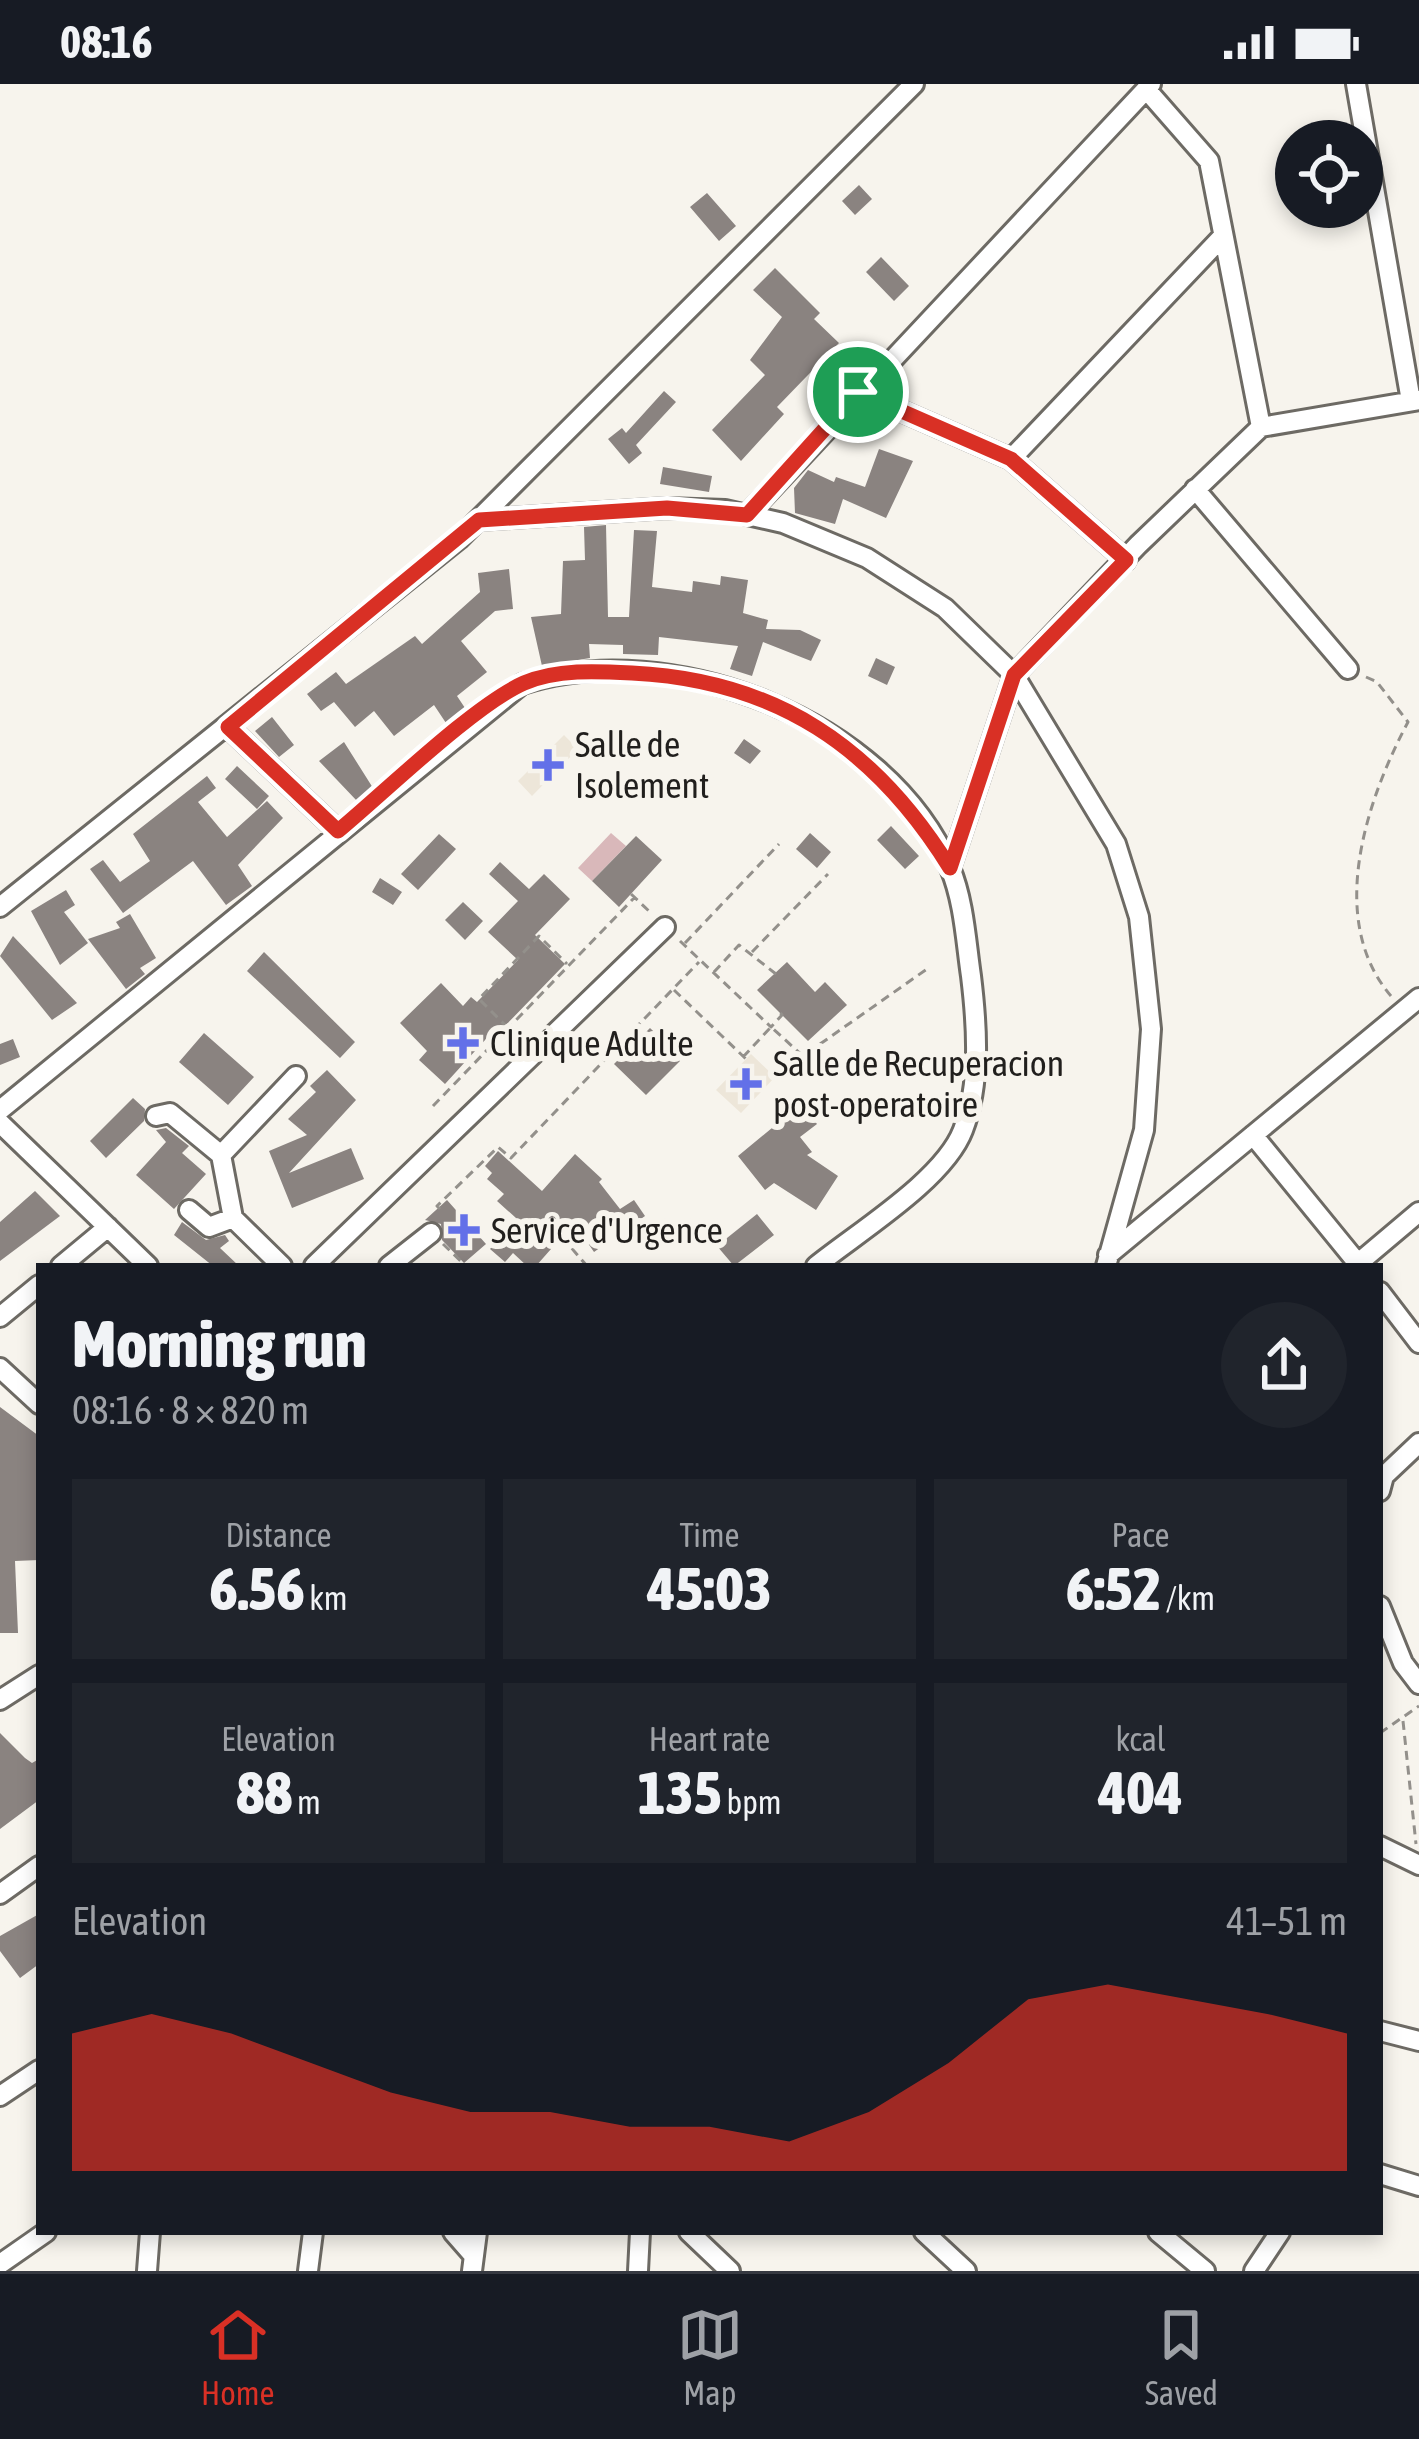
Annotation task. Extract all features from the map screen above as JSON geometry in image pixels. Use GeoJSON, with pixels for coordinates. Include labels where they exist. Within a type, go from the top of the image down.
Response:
{"type":"FeatureCollection","features":[{"type":"Feature","properties":{"kind":"street"},"geometry":{"type":"LineString","coordinates":[[0,908],[479,520],[914,84]]}},
{"type":"Feature","properties":{"kind":"street"},"geometry":{"type":"LineString","coordinates":[[950,868],[1014,675],[1196,489],[1261,427],[1415,400],[1356,84]]}},
{"type":"Feature","properties":{"kind":"street"},"geometry":{"type":"LineString","coordinates":[[747,515],[1148,87],[1209,161],[1261,427]]}},
{"type":"Feature","properties":{"kind":"street"},"geometry":{"type":"LineString","coordinates":[[1011,459],[1223,236]]}},
{"type":"Feature","properties":{"kind":"street"},"geometry":{"type":"LineString","coordinates":[[858,392],[1011,459],[1126,560]]}},
{"type":"Feature","properties":{"kind":"street"},"geometry":{"type":"LineString","coordinates":[[1196,489],[1348,669]]}},
{"type":"Feature","properties":{"kind":"street"},"geometry":{"type":"LineString","coordinates":[[479,520],[646,508],[747,515],[826,538],[867,558],[945,608],[1014,675],[1116,844],[1139,917],[1151,1029],[1144,1130],[1130,1196],[1103,1262]]}},
{"type":"Feature","properties":{"kind":"street"},"geometry":{"type":"LineString","coordinates":[[0,1110],[521,684],[576,672],[650,674],[724,686],[802,716],[866,760],[909,807],[950,868],[975,1006],[974,1086],[962,1134],[935,1171],[820,1263]]}},
{"type":"Feature","properties":{"kind":"street"},"geometry":{"type":"LineString","coordinates":[[228,727],[338,831]]}},
{"type":"Feature","properties":{"kind":"street"},"geometry":{"type":"LineString","coordinates":[[322,1263],[665,927]]}},
{"type":"Feature","properties":{"kind":"street"},"geometry":{"type":"LineString","coordinates":[[1103,1262],[1411,1004]]}},
{"type":"Feature","properties":{"kind":"street"},"geometry":{"type":"LineString","coordinates":[[221,1155],[296,1076]]}},
{"type":"Feature","properties":{"kind":"street"},"geometry":{"type":"LineString","coordinates":[[156,1116],[170,1113],[221,1155],[233,1218],[279,1263]]}},
{"type":"Feature","properties":{"kind":"street"},"geometry":{"type":"LineString","coordinates":[[0,1123],[145,1263]]}},
{"type":"Feature","properties":{"kind":"street"},"geometry":{"type":"LineString","coordinates":[[1253,1135],[1355,1263]]}},
{"type":"Feature","properties":{"kind":"street"},"geometry":{"type":"LineString","coordinates":[[189,1210],[209,1227],[233,1218]]}},
{"type":"Feature","properties":{"kind":"street"},"geometry":{"type":"LineString","coordinates":[[1359,1263],[1419,1213]]}},
{"type":"Feature","properties":{"kind":"street"},"geometry":{"type":"LineString","coordinates":[[66,1263],[108,1227]]}},
{"type":"Feature","properties":{"kind":"street"},"geometry":{"type":"LineString","coordinates":[[394,1263],[439,1234]]}},
{"type":"Feature","properties":{"kind":"street"},"geometry":{"type":"LineString","coordinates":[[0,1317],[36,1287]]}},
{"type":"Feature","properties":{"kind":"street"},"geometry":{"type":"LineString","coordinates":[[1383,1296],[1419,1342]]}},
{"type":"Feature","properties":{"kind":"street"},"geometry":{"type":"LineString","coordinates":[[0,1368],[36,1401]]}},
{"type":"Feature","properties":{"kind":"street"},"geometry":{"type":"LineString","coordinates":[[1383,1480],[1419,1443]]}},
{"type":"Feature","properties":{"kind":"street"},"geometry":{"type":"LineString","coordinates":[[1383,1613],[1403,1663],[1419,1684]]}},
{"type":"Feature","properties":{"kind":"street"},"geometry":{"type":"LineString","coordinates":[[0,1700],[36,1677]]}},
{"type":"Feature","properties":{"kind":"street"},"geometry":{"type":"LineString","coordinates":[[1383,1848],[1418,1865]]}},
{"type":"Feature","properties":{"kind":"street"},"geometry":{"type":"LineString","coordinates":[[0,1894],[36,1868]]}},
{"type":"Feature","properties":{"kind":"street"},"geometry":{"type":"LineString","coordinates":[[1383,2032],[1419,2041]]}},
{"type":"Feature","properties":{"kind":"street"},"geometry":{"type":"LineString","coordinates":[[0,2096],[36,2072]]}},
{"type":"Feature","properties":{"kind":"street"},"geometry":{"type":"LineString","coordinates":[[1383,2175],[1419,2186]]}},
{"type":"Feature","properties":{"kind":"street"},"geometry":{"type":"LineString","coordinates":[[0,2264],[42,2235]]}},
{"type":"Feature","properties":{"kind":"street"},"geometry":{"type":"LineString","coordinates":[[147,2271],[150,2235]]}},
{"type":"Feature","properties":{"kind":"street"},"geometry":{"type":"LineString","coordinates":[[308,2271],[314,2235]]}},
{"type":"Feature","properties":{"kind":"street"},"geometry":{"type":"LineString","coordinates":[[455,2235],[473,2263]]}},
{"type":"Feature","properties":{"kind":"street"},"geometry":{"type":"LineString","coordinates":[[638,2271],[640,2235]]}},
{"type":"Feature","properties":{"kind":"street"},"geometry":{"type":"LineString","coordinates":[[692,2235],[730,2271]]}},
{"type":"Feature","properties":{"kind":"street"},"geometry":{"type":"LineString","coordinates":[[927,2235],[965,2271]]}},
{"type":"Feature","properties":{"kind":"street"},"geometry":{"type":"LineString","coordinates":[[1162,2235],[1204,2271]]}},
{"type":"Feature","properties":{"kind":"street"},"geometry":{"type":"LineString","coordinates":[[1254,2271],[1278,2235]]}},
{"type":"Feature","properties":{"kind":"path"},"geometry":{"type":"LineString","coordinates":[[1348,669],[1377,682],[1408,722],[1385,765],[1357,891],[1364,953],[1411,1004]]}},
{"type":"Feature","properties":{"kind":"path"},"geometry":{"type":"LineString","coordinates":[[684,945],[779,844]]}},
{"type":"Feature","properties":{"kind":"path"},"geometry":{"type":"LineString","coordinates":[[713,972],[739,945],[749,955],[828,874]]}},
{"type":"Feature","properties":{"kind":"path"},"geometry":{"type":"LineString","coordinates":[[433,1106],[633,896],[803,1056],[927,969]]}},
{"type":"Feature","properties":{"kind":"path"},"geometry":{"type":"LineString","coordinates":[[508,1028],[479,999],[539,936],[569,965]]}},
{"type":"Feature","properties":{"kind":"path"},"geometry":{"type":"LineString","coordinates":[[752,952],[776,974]]}},
{"type":"Feature","properties":{"kind":"path"},"geometry":{"type":"LineString","coordinates":[[440,1209],[437,1206],[498,1147],[511,1158],[701,960]]}},
{"type":"Feature","properties":{"kind":"path"},"geometry":{"type":"LineString","coordinates":[[673,989],[745,1058],[782,1015],[778,1010]]}},
{"type":"Feature","properties":{"kind":"path"},"geometry":{"type":"LineString","coordinates":[[620,1044],[627,1051]]}},
{"type":"Feature","properties":{"kind":"path"},"geometry":{"type":"LineString","coordinates":[[439,1234],[440,1241],[463,1263]]}},
{"type":"Feature","properties":{"kind":"path"},"geometry":{"type":"LineString","coordinates":[[562,1237],[584,1263]]}},
{"type":"Feature","properties":{"kind":"path"},"geometry":{"type":"LineString","coordinates":[[1383,1731],[1419,1706]]}},
{"type":"Feature","properties":{"kind":"path"},"geometry":{"type":"LineString","coordinates":[[1402,1721],[1418,1865]]}},
{"type":"Feature","properties":{"kind":"shaded area","name":"Salle de Isolement"},"geometry":{"type":"Polygon","coordinates":[[[564,735],[578,749],[532,796],[518,781],[564,735]]]}},
{"type":"Feature","properties":{"kind":"shaded area"},"geometry":{"type":"Polygon","coordinates":[[[611,833],[626,846],[592,881],[578,868],[611,833]]]}},
{"type":"Feature","properties":{"kind":"shaded area","name":"Salle de Recuperacion post-operatoire"},"geometry":{"type":"Polygon","coordinates":[[[751,1054],[775,1077],[741,1113],[716,1090],[751,1054]]]}},
{"type":"Feature","properties":{"kind":"building"},"geometry":{"type":"Polygon","coordinates":[[[859,185],[872,199],[855,215],[842,201],[859,185]]]}},
{"type":"Feature","properties":{"kind":"building"},"geometry":{"type":"Polygon","coordinates":[[[707,193],[736,226],[719,241],[690,207],[707,193]]]}},
{"type":"Feature","properties":{"kind":"building"},"geometry":{"type":"Polygon","coordinates":[[[881,257],[909,286],[894,301],[866,272],[881,257]]]}},
{"type":"Feature","properties":{"kind":"building"},"geometry":{"type":"Polygon","coordinates":[[[775,268],[820,313],[814,319],[839,343],[777,407],[784,414],[741,461],[712,430],[765,375],[750,360],[782,317],[753,290],[775,268]]]}},
{"type":"Feature","properties":{"kind":"building"},"geometry":{"type":"Polygon","coordinates":[[[664,391],[676,402],[636,445],[642,453],[629,464],[608,439],[622,428],[626,433],[664,391]]]}},
{"type":"Feature","properties":{"kind":"building"},"geometry":{"type":"Polygon","coordinates":[[[879,449],[913,461],[886,518],[843,499],[835,524],[795,513],[794,488],[808,470],[834,482],[836,477],[865,487],[879,449]]]}},
{"type":"Feature","properties":{"kind":"building"},"geometry":{"type":"Polygon","coordinates":[[[663,467],[712,476],[709,492],[660,484],[663,467]]]}},
{"type":"Feature","properties":{"kind":"building"},"geometry":{"type":"Polygon","coordinates":[[[606,525],[608,617],[629,617],[634,530],[657,531],[652,587],[692,592],[693,581],[720,585],[721,576],[748,580],[743,613],[768,620],[766,629],[800,630],[821,640],[811,661],[763,642],[752,676],[730,669],[738,646],[659,637],[658,655],[623,654],[623,645],[589,644],[590,658],[542,666],[531,617],[561,614],[563,561],[585,560],[584,527],[606,525]]]}},
{"type":"Feature","properties":{"kind":"building"},"geometry":{"type":"Polygon","coordinates":[[[509,569],[513,609],[495,611],[461,641],[487,672],[457,696],[467,711],[448,726],[434,705],[394,736],[374,711],[355,727],[334,702],[321,711],[307,694],[336,672],[346,684],[415,636],[422,644],[480,592],[478,573],[509,569]]]}},
{"type":"Feature","properties":{"kind":"building"},"geometry":{"type":"Polygon","coordinates":[[[876,658],[895,667],[887,685],[868,676],[876,658]]]}},
{"type":"Feature","properties":{"kind":"building"},"geometry":{"type":"Polygon","coordinates":[[[272,717],[294,745],[279,757],[255,731],[272,717]]]}},
{"type":"Feature","properties":{"kind":"building"},"geometry":{"type":"Polygon","coordinates":[[[744,739],[761,751],[750,764],[734,753],[744,739]]]}},
{"type":"Feature","properties":{"kind":"building"},"geometry":{"type":"Polygon","coordinates":[[[344,742],[373,788],[357,801],[319,761],[344,742]]]}},
{"type":"Feature","properties":{"kind":"building"},"geometry":{"type":"Polygon","coordinates":[[[237,766],[269,796],[257,809],[225,779],[237,766]]]}},
{"type":"Feature","properties":{"kind":"building"},"geometry":{"type":"Polygon","coordinates":[[[207,776],[216,788],[198,802],[227,837],[267,801],[283,818],[238,865],[252,886],[226,905],[193,861],[123,913],[90,869],[103,860],[120,882],[150,861],[133,834],[207,776]]]}},
{"type":"Feature","properties":{"kind":"building"},"geometry":{"type":"Polygon","coordinates":[[[891,826],[919,856],[905,869],[877,840],[891,826]]]}},
{"type":"Feature","properties":{"kind":"building"},"geometry":{"type":"Polygon","coordinates":[[[810,833],[831,852],[817,868],[796,849],[810,833]]]}},
{"type":"Feature","properties":{"kind":"building"},"geometry":{"type":"Polygon","coordinates":[[[439,834],[456,849],[418,890],[401,874],[439,834]]]}},
{"type":"Feature","properties":{"kind":"building"},"geometry":{"type":"Polygon","coordinates":[[[636,836],[662,860],[619,907],[592,881],[636,836]]]}},
{"type":"Feature","properties":{"kind":"building"},"geometry":{"type":"Polygon","coordinates":[[[500,862],[529,889],[544,874],[570,899],[535,935],[565,964],[504,1027],[508,1031],[494,1047],[486,1039],[445,1084],[419,1060],[427,1051],[400,1023],[441,983],[463,1006],[471,997],[477,1002],[518,960],[488,932],[518,901],[489,874],[500,862]]]}},
{"type":"Feature","properties":{"kind":"building"},"geometry":{"type":"Polygon","coordinates":[[[380,878],[402,892],[393,905],[372,892],[380,878]]]}},
{"type":"Feature","properties":{"kind":"building"},"geometry":{"type":"Polygon","coordinates":[[[66,890],[75,905],[64,912],[88,943],[60,965],[31,911],[66,890]]]}},
{"type":"Feature","properties":{"kind":"building"},"geometry":{"type":"Polygon","coordinates":[[[463,902],[483,921],[465,940],[445,920],[463,902]]]}},
{"type":"Feature","properties":{"kind":"building"},"geometry":{"type":"Polygon","coordinates":[[[130,914],[156,958],[140,968],[145,974],[126,989],[88,939],[120,928],[116,922],[130,914]]]}},
{"type":"Feature","properties":{"kind":"building"},"geometry":{"type":"Polygon","coordinates":[[[13,936],[77,1003],[52,1020],[0,956],[13,936]]]}},
{"type":"Feature","properties":{"kind":"building"},"geometry":{"type":"Polygon","coordinates":[[[264,952],[355,1042],[340,1058],[247,971],[264,952]]]}},
{"type":"Feature","properties":{"kind":"building"},"geometry":{"type":"Polygon","coordinates":[[[787,962],[815,992],[825,982],[847,1005],[808,1041],[757,990],[787,962]]]}},
{"type":"Feature","properties":{"kind":"building"},"geometry":{"type":"Polygon","coordinates":[[[650,1028],[682,1059],[646,1095],[614,1064],[650,1028]]]}},
{"type":"Feature","properties":{"kind":"building"},"geometry":{"type":"Polygon","coordinates":[[[204,1033],[254,1077],[228,1105],[179,1062],[204,1033]]]}},
{"type":"Feature","properties":{"kind":"building"},"geometry":{"type":"Polygon","coordinates":[[[13,1039],[20,1057],[0,1065],[0,1044],[13,1039]]]}},
{"type":"Feature","properties":{"kind":"building"},"geometry":{"type":"Polygon","coordinates":[[[327,1070],[356,1100],[289,1173],[351,1148],[364,1179],[292,1208],[269,1151],[307,1135],[288,1119],[316,1092],[310,1086],[327,1070]]]}},
{"type":"Feature","properties":{"kind":"building"},"geometry":{"type":"Polygon","coordinates":[[[133,1098],[145,1109],[144,1121],[106,1158],[90,1141],[133,1098]]]}},
{"type":"Feature","properties":{"kind":"building"},"geometry":{"type":"Polygon","coordinates":[[[801,1104],[817,1124],[800,1137],[812,1152],[807,1155],[838,1176],[816,1210],[774,1183],[765,1190],[738,1156],[801,1104]]]}},
{"type":"Feature","properties":{"kind":"building"},"geometry":{"type":"Polygon","coordinates":[[[166,1128],[189,1146],[182,1153],[206,1174],[174,1209],[136,1175],[166,1142],[156,1130],[166,1128]]]}},
{"type":"Feature","properties":{"kind":"building"},"geometry":{"type":"Polygon","coordinates":[[[498,1151],[542,1191],[575,1154],[602,1179],[599,1182],[620,1209],[634,1200],[645,1216],[594,1252],[574,1223],[539,1263],[524,1263],[513,1253],[505,1262],[490,1249],[516,1218],[497,1201],[504,1194],[487,1179],[492,1173],[485,1166],[498,1151]]]}},
{"type":"Feature","properties":{"kind":"building"},"geometry":{"type":"Polygon","coordinates":[[[35,1191],[60,1216],[0,1261],[0,1222],[35,1191]]]}},
{"type":"Feature","properties":{"kind":"building","name":"Service d'Urgence"},"geometry":{"type":"Polygon","coordinates":[[[447,1200],[486,1244],[464,1263],[442,1240],[441,1224],[425,1220],[447,1200]]]}},
{"type":"Feature","properties":{"kind":"building"},"geometry":{"type":"Polygon","coordinates":[[[757,1214],[774,1235],[738,1263],[731,1263],[717,1246],[757,1214]]]}},
{"type":"Feature","properties":{"kind":"building"},"geometry":{"type":"Polygon","coordinates":[[[182,1222],[206,1240],[225,1235],[229,1241],[220,1248],[236,1263],[209,1263],[174,1235],[182,1222]]]}},
{"type":"Feature","properties":{"kind":"building"},"geometry":{"type":"Polygon","coordinates":[[[0,1407],[36,1434],[36,1560],[15,1561],[18,1633],[0,1633],[0,1407]]]}},
{"type":"Feature","properties":{"kind":"building"},"geometry":{"type":"Polygon","coordinates":[[[0,1733],[25,1758],[36,1761],[36,1802],[0,1829],[0,1733]]]}},
{"type":"Feature","properties":{"kind":"building"},"geometry":{"type":"Polygon","coordinates":[[[36,1916],[36,1966],[20,1978],[0,1951],[0,1936],[36,1916]]]}},
{"type":"Feature","properties":{"kind":"place","name":"Salle de Isolement"},"geometry":{"type":"Point","coordinates":[548,765]}},
{"type":"Feature","properties":{"kind":"place","name":"Clinique Adulte"},"geometry":{"type":"Point","coordinates":[463,1043]}},
{"type":"Feature","properties":{"kind":"place","name":"Salle de Recuperacion post-operatoire"},"geometry":{"type":"Point","coordinates":[746,1084]}},
{"type":"Feature","properties":{"kind":"place","name":"Service d'Urgence"},"geometry":{"type":"Point","coordinates":[464,1230]}},
{"type":"Feature","properties":{"kind":"route"},"geometry":{"type":"LineString","coordinates":[[858,392],[1011,459],[1126,560],[1014,675],[950,868],[909,807],[866,760],[802,716],[724,686],[674,676],[576,672],[521,684],[338,831],[228,727],[479,520],[667,508],[747,515],[858,392]]}}]}
